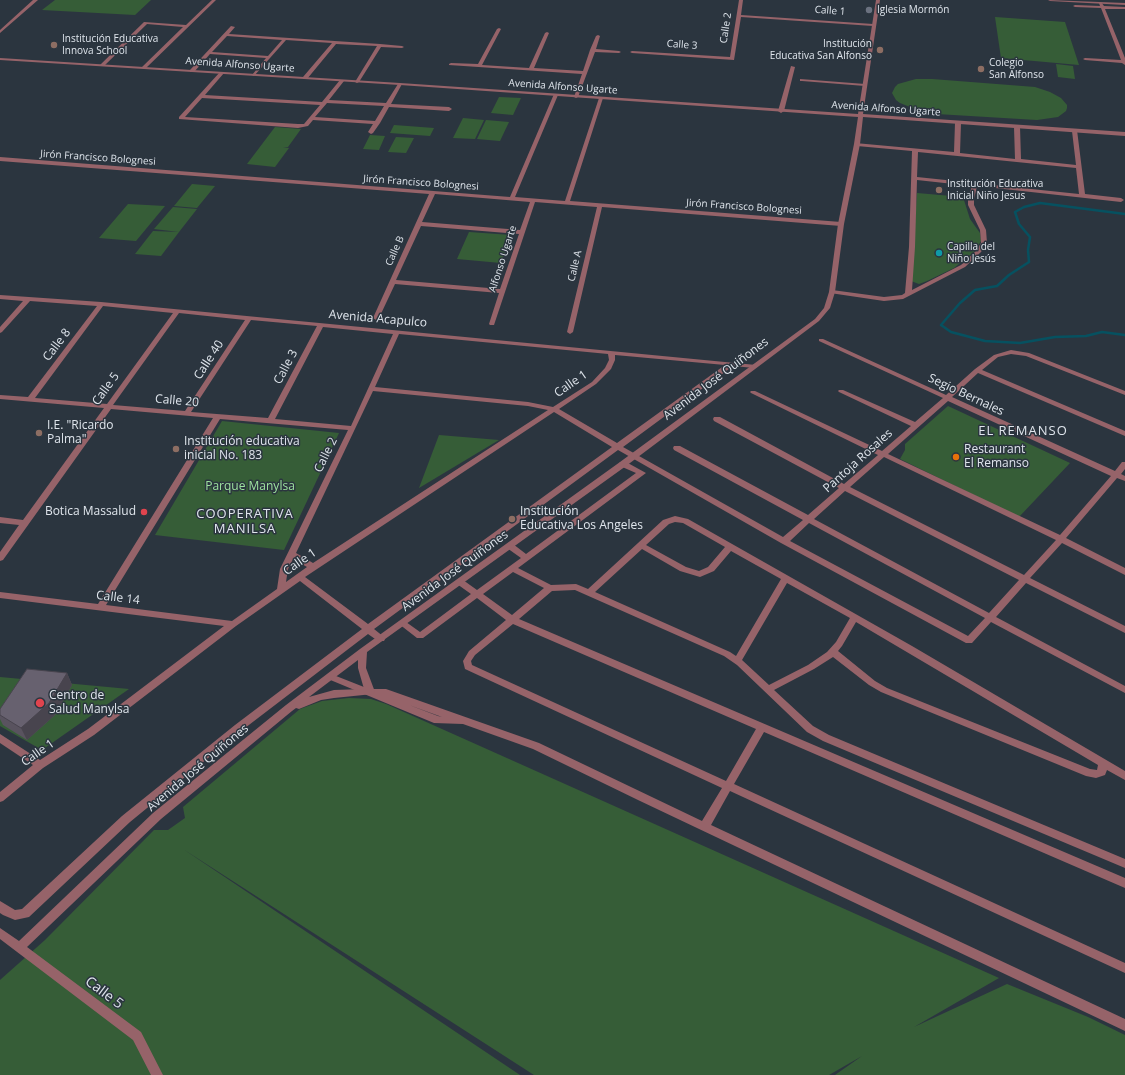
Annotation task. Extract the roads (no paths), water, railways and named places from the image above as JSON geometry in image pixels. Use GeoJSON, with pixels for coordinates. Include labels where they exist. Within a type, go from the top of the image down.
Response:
{"type":"FeatureCollection","features":[{"type":"Feature","properties":{"kind":"street"},"geometry":{"type":"LineString","coordinates":[[0,32],[36,0]]}},
{"type":"Feature","properties":{"kind":"street"},"geometry":{"type":"LineString","coordinates":[[143,68],[214,0]]}},
{"type":"Feature","properties":{"kind":"street","name":"Calle 2"},"geometry":{"type":"LineString","coordinates":[[732,59],[741,0]]}},
{"type":"Feature","properties":{"kind":"street","name":"Avenida José Quiñones"},"geometry":{"type":"LineString","coordinates":[[19,948],[157,816],[289,708],[363,652],[623,464],[817,320],[827,308],[832,292],[841,224],[857,144],[873,25],[878,0]]}},
{"type":"Feature","properties":{"kind":"street"},"geometry":{"type":"LineString","coordinates":[[1050,0],[1125,8]]}},
{"type":"Feature","properties":{"kind":"street"},"geometry":{"type":"LineString","coordinates":[[1102,5],[1125,4]]}},
{"type":"Feature","properties":{"kind":"street"},"geometry":{"type":"LineString","coordinates":[[1085,59],[1125,62],[1102,5]]}},
{"type":"Feature","properties":{"kind":"street","name":"Calle 1"},"geometry":{"type":"LineString","coordinates":[[738,16],[873,25]]}},
{"type":"Feature","properties":{"kind":"street"},"geometry":{"type":"LineString","coordinates":[[102,65],[146,23],[187,26]]}},
{"type":"Feature","properties":{"kind":"street"},"geometry":{"type":"LineString","coordinates":[[192,71],[233,27]]}},
{"type":"Feature","properties":{"kind":"street"},"geometry":{"type":"LineString","coordinates":[[479,66],[499,29]]}},
{"type":"Feature","properties":{"kind":"street"},"geometry":{"type":"LineString","coordinates":[[531,69],[547,33]]}},
{"type":"Feature","properties":{"kind":"street"},"geometry":{"type":"LineString","coordinates":[[226,34],[402,47]]}},
{"type":"Feature","properties":{"kind":"street"},"geometry":{"type":"LineString","coordinates":[[576,97],[598,36]]}},
{"type":"Feature","properties":{"kind":"street"},"geometry":{"type":"LineString","coordinates":[[254,75],[285,39]]}},
{"type":"Feature","properties":{"kind":"street"},"geometry":{"type":"LineString","coordinates":[[305,78],[335,42]]}},
{"type":"Feature","properties":{"kind":"street"},"geometry":{"type":"LineString","coordinates":[[357,82],[380,45]]}},
{"type":"Feature","properties":{"kind":"street"},"geometry":{"type":"LineString","coordinates":[[592,50],[619,52]]}},
{"type":"Feature","properties":{"kind":"street","name":"Calle 3"},"geometry":{"type":"LineString","coordinates":[[632,52],[732,59]]}},
{"type":"Feature","properties":{"kind":"street"},"geometry":{"type":"LineString","coordinates":[[208,53],[270,57]]}},
{"type":"Feature","properties":{"kind":"street","name":"Avenida Alfonso Ugarte"},"geometry":{"type":"LineString","coordinates":[[0,59],[400,84],[861,117],[1125,134]]}},
{"type":"Feature","properties":{"kind":"street"},"geometry":{"type":"LineString","coordinates":[[451,64],[584,73]]}},
{"type":"Feature","properties":{"kind":"street"},"geometry":{"type":"LineString","coordinates":[[781,111],[793,67]]}},
{"type":"Feature","properties":{"kind":"street"},"geometry":{"type":"LineString","coordinates":[[222,73],[181,118],[298,126],[308,124],[342,81]]}},
{"type":"Feature","properties":{"kind":"street"},"geometry":{"type":"LineString","coordinates":[[802,80],[865,85]]}},
{"type":"Feature","properties":{"kind":"street"},"geometry":{"type":"LineString","coordinates":[[371,132],[400,84]]}},
{"type":"Feature","properties":{"kind":"street"},"geometry":{"type":"LineString","coordinates":[[512,198],[556,95]]}},
{"type":"Feature","properties":{"kind":"street"},"geometry":{"type":"LineString","coordinates":[[201,96],[449,109]]}},
{"type":"Feature","properties":{"kind":"street"},"geometry":{"type":"LineString","coordinates":[[567,203],[601,98]]}},
{"type":"Feature","properties":{"kind":"street"},"geometry":{"type":"LineString","coordinates":[[312,118],[377,123]]}},
{"type":"Feature","properties":{"kind":"street"},"geometry":{"type":"LineString","coordinates":[[957,154],[958,123]]}},
{"type":"Feature","properties":{"kind":"street"},"geometry":{"type":"LineString","coordinates":[[1017,127],[1018,161]]}},
{"type":"Feature","properties":{"kind":"street"},"geometry":{"type":"LineString","coordinates":[[1076,131],[1082,196]]}},
{"type":"Feature","properties":{"kind":"street"},"geometry":{"type":"LineString","coordinates":[[857,144],[1079,167]]}},
{"type":"Feature","properties":{"kind":"street"},"geometry":{"type":"LineString","coordinates":[[908,295],[912,247],[915,150]]}},
{"type":"Feature","properties":{"kind":"street","name":"Jirón Francisco Bolognesi"},"geometry":{"type":"LineString","coordinates":[[0,159],[841,224]]}},
{"type":"Feature","properties":{"kind":"street"},"geometry":{"type":"LineString","coordinates":[[914,178],[1122,200]]}},
{"type":"Feature","properties":{"kind":"street"},"geometry":{"type":"LineString","coordinates":[[832,292],[893,299],[908,295],[963,266],[979,251],[984,243],[983,230],[971,205],[971,198],[975,184]]}},
{"type":"Feature","properties":{"kind":"street","name":"Calle B"},"geometry":{"type":"LineString","coordinates":[[376,318],[433,192]]}},
{"type":"Feature","properties":{"kind":"street","name":"Alfonso Ugarte"},"geometry":{"type":"LineString","coordinates":[[492,324],[533,200]]}},
{"type":"Feature","properties":{"kind":"street","name":"Calle A"},"geometry":{"type":"LineString","coordinates":[[570,332],[600,205]]}},
{"type":"Feature","properties":{"kind":"street"},"geometry":{"type":"LineString","coordinates":[[419,224],[522,232]]}},
{"type":"Feature","properties":{"kind":"street"},"geometry":{"type":"LineString","coordinates":[[392,282],[503,291]]}},
{"type":"Feature","properties":{"kind":"street","name":"Avenida Acapulco"},"geometry":{"type":"LineString","coordinates":[[0,297],[101,304],[754,366]]}},
{"type":"Feature","properties":{"kind":"street"},"geometry":{"type":"LineString","coordinates":[[0,331],[28,300]]}},
{"type":"Feature","properties":{"kind":"street","name":"Calle 8"},"geometry":{"type":"LineString","coordinates":[[30,400],[101,304]]}},
{"type":"Feature","properties":{"kind":"street","name":"Calle 5"},"geometry":{"type":"LineString","coordinates":[[0,558],[177,311]]}},
{"type":"Feature","properties":{"kind":"street","name":"Calle 40"},"geometry":{"type":"LineString","coordinates":[[187,413],[249,318]]}},
{"type":"Feature","properties":{"kind":"street","name":"Calle 3"},"geometry":{"type":"LineString","coordinates":[[271,420],[321,325]]}},
{"type":"Feature","properties":{"kind":"street","name":"Calle 2"},"geometry":{"type":"LineString","coordinates":[[281,589],[284,569],[353,428],[397,332]]}},
{"type":"Feature","properties":{"kind":"street","name":"Segio Bernales"},"geometry":{"type":"LineString","coordinates":[[820,340],[1125,479]]}},
{"type":"Feature","properties":{"kind":"street","name":"Calle 1"},"geometry":{"type":"LineString","coordinates":[[0,798],[40,765],[91,732],[233,624],[299,576],[594,383],[608,369],[612,360],[611,352]]}},
{"type":"Feature","properties":{"kind":"street","name":"Pantoja Rosales"},"geometry":{"type":"LineString","coordinates":[[784,542],[977,370],[996,356],[1011,352],[1027,354],[1125,393]]}},
{"type":"Feature","properties":{"kind":"street"},"geometry":{"type":"LineString","coordinates":[[0,906],[7,912],[15,915],[25,914],[143,804],[244,723],[368,629],[731,364]]}},
{"type":"Feature","properties":{"kind":"street"},"geometry":{"type":"LineString","coordinates":[[977,370],[1125,434]]}},
{"type":"Feature","properties":{"kind":"street"},"geometry":{"type":"LineString","coordinates":[[370,389],[528,404],[554,409],[784,542],[969,641],[1061,539],[1125,464]]}},
{"type":"Feature","properties":{"kind":"street"},"geometry":{"type":"LineString","coordinates":[[841,391],[916,425]]}},
{"type":"Feature","properties":{"kind":"street"},"geometry":{"type":"LineString","coordinates":[[753,392],[1061,539],[1125,572]]}},
{"type":"Feature","properties":{"kind":"street","name":"Calle 20"},"geometry":{"type":"LineString","coordinates":[[0,397],[353,428]]}},
{"type":"Feature","properties":{"kind":"street"},"geometry":{"type":"LineString","coordinates":[[100,608],[218,416]]}},
{"type":"Feature","properties":{"kind":"street"},"geometry":{"type":"LineString","coordinates":[[717,419],[845,488],[1125,630]]}},
{"type":"Feature","properties":{"kind":"street"},"geometry":{"type":"LineString","coordinates":[[678,448],[1125,690]]}},
{"type":"Feature","properties":{"kind":"street"},"geometry":{"type":"LineString","coordinates":[[403,624],[420,636],[642,473],[623,464]]}},
{"type":"Feature","properties":{"kind":"street"},"geometry":{"type":"LineString","coordinates":[[588,593],[666,522],[680,519],[909,648],[1125,776]]}},
{"type":"Feature","properties":{"kind":"street"},"geometry":{"type":"LineString","coordinates":[[0,520],[25,523]]}},
{"type":"Feature","properties":{"kind":"street"},"geometry":{"type":"LineString","coordinates":[[641,545],[684,569],[700,574],[710,569],[730,547]]}},
{"type":"Feature","properties":{"kind":"street"},"geometry":{"type":"LineString","coordinates":[[510,546],[526,558]]}},
{"type":"Feature","properties":{"kind":"street"},"geometry":{"type":"LineString","coordinates":[[291,554],[313,567]]}},
{"type":"Feature","properties":{"kind":"street"},"geometry":{"type":"LineString","coordinates":[[512,568],[550,588],[576,587],[727,654],[768,689],[810,729],[826,738],[1125,864]]}},
{"type":"Feature","properties":{"kind":"street"},"geometry":{"type":"LineString","coordinates":[[299,576],[381,639]]}},
{"type":"Feature","properties":{"kind":"street"},"geometry":{"type":"LineString","coordinates":[[737,661],[785,579]]}},
{"type":"Feature","properties":{"kind":"street"},"geometry":{"type":"LineString","coordinates":[[460,582],[513,620],[1125,883]]}},
{"type":"Feature","properties":{"kind":"street"},"geometry":{"type":"LineString","coordinates":[[550,588],[472,653],[467,661],[468,668],[1125,968]]}},
{"type":"Feature","properties":{"kind":"street","name":"Calle 14"},"geometry":{"type":"LineString","coordinates":[[0,595],[233,624]]}},
{"type":"Feature","properties":{"kind":"street"},"geometry":{"type":"LineString","coordinates":[[768,689],[811,667],[833,652],[854,618]]}},
{"type":"Feature","properties":{"kind":"street"},"geometry":{"type":"LineString","coordinates":[[363,652],[362,668],[370,692]]}},
{"type":"Feature","properties":{"kind":"street"},"geometry":{"type":"LineString","coordinates":[[833,652],[872,683],[884,690],[1089,773],[1096,774],[1102,772],[1103,763]]}},
{"type":"Feature","properties":{"kind":"street"},"geometry":{"type":"LineString","coordinates":[[331,677],[437,720],[470,722],[536,746],[1125,1024]]}},
{"type":"Feature","properties":{"kind":"street"},"geometry":{"type":"LineString","coordinates":[[289,708],[320,697],[370,692]]}},
{"type":"Feature","properties":{"kind":"street"},"geometry":{"type":"LineString","coordinates":[[705,826],[762,727]]}},
{"type":"Feature","properties":{"kind":"street"},"geometry":{"type":"LineString","coordinates":[[0,738],[40,765]]}},
{"type":"Feature","properties":{"kind":"street","name":"Calle 5"},"geometry":{"type":"LineString","coordinates":[[0,933],[137,1036],[157,1075]]}},
{"type":"Feature","properties":{"kind":"waterway"},"geometry":{"type":"LineString","coordinates":[[1125,214],[1040,203],[1024,207],[1015,212],[1019,224],[1030,237],[1028,250],[1029,262],[1009,275],[997,286],[975,290],[960,303],[941,325],[951,332],[985,341],[1020,343],[1055,337],[1086,336],[1102,332],[1125,335]]}},
{"type":"Feature","properties":{"kind":"place","name":"Iglesia Mormón"},"geometry":{"type":"Point","coordinates":[869,10]}},
{"type":"Feature","properties":{"kind":"place","name":"Institución Educativa Innova School"},"geometry":{"type":"Point","coordinates":[54,45]}},
{"type":"Feature","properties":{"kind":"place","name":"Institución Educativa San Alfonso"},"geometry":{"type":"Point","coordinates":[880,50]}},
{"type":"Feature","properties":{"kind":"place","name":"Colegio San Alfonso"},"geometry":{"type":"Point","coordinates":[981,69]}},
{"type":"Feature","properties":{"kind":"place","name":"Institución Educativa Inicial Niño Jesus"},"geometry":{"type":"Point","coordinates":[939,190]}},
{"type":"Feature","properties":{"kind":"place","name":"Capilla del Niño Jesús"},"geometry":{"type":"Point","coordinates":[939,253]}},
{"type":"Feature","properties":{"kind":"place","name":"I.E. \"Ricardo Palma\""},"geometry":{"type":"Point","coordinates":[39,433]}},
{"type":"Feature","properties":{"kind":"place","name":"Institución educativa inicial No. 183"},"geometry":{"type":"Point","coordinates":[176,449]}},
{"type":"Feature","properties":{"kind":"place","name":"Restaurant El Remanso"},"geometry":{"type":"Point","coordinates":[956,457]}},
{"type":"Feature","properties":{"kind":"place","name":"Botica Massalud"},"geometry":{"type":"Point","coordinates":[144,512]}},
{"type":"Feature","properties":{"kind":"place","name":"Institución Educativa Los Angeles"},"geometry":{"type":"Point","coordinates":[512,519]}},
{"type":"Feature","properties":{"kind":"place","name":"Centro de Salud Manylsa"},"geometry":{"type":"Point","coordinates":[40,703]}},
{"type":"Feature","properties":{"kind":"district","name":"EL REMANSO"},"geometry":{"type":"Point","coordinates":[1023,431]}},
{"type":"Feature","properties":{"kind":"district","name":"COOPERATIVA MANILSA"},"geometry":{"type":"Point","coordinates":[245,522]}},
{"type":"Feature","properties":{"kind":"park label","name":"Parque Manylsa"},"geometry":{"type":"Point","coordinates":[250,487]}}]}
